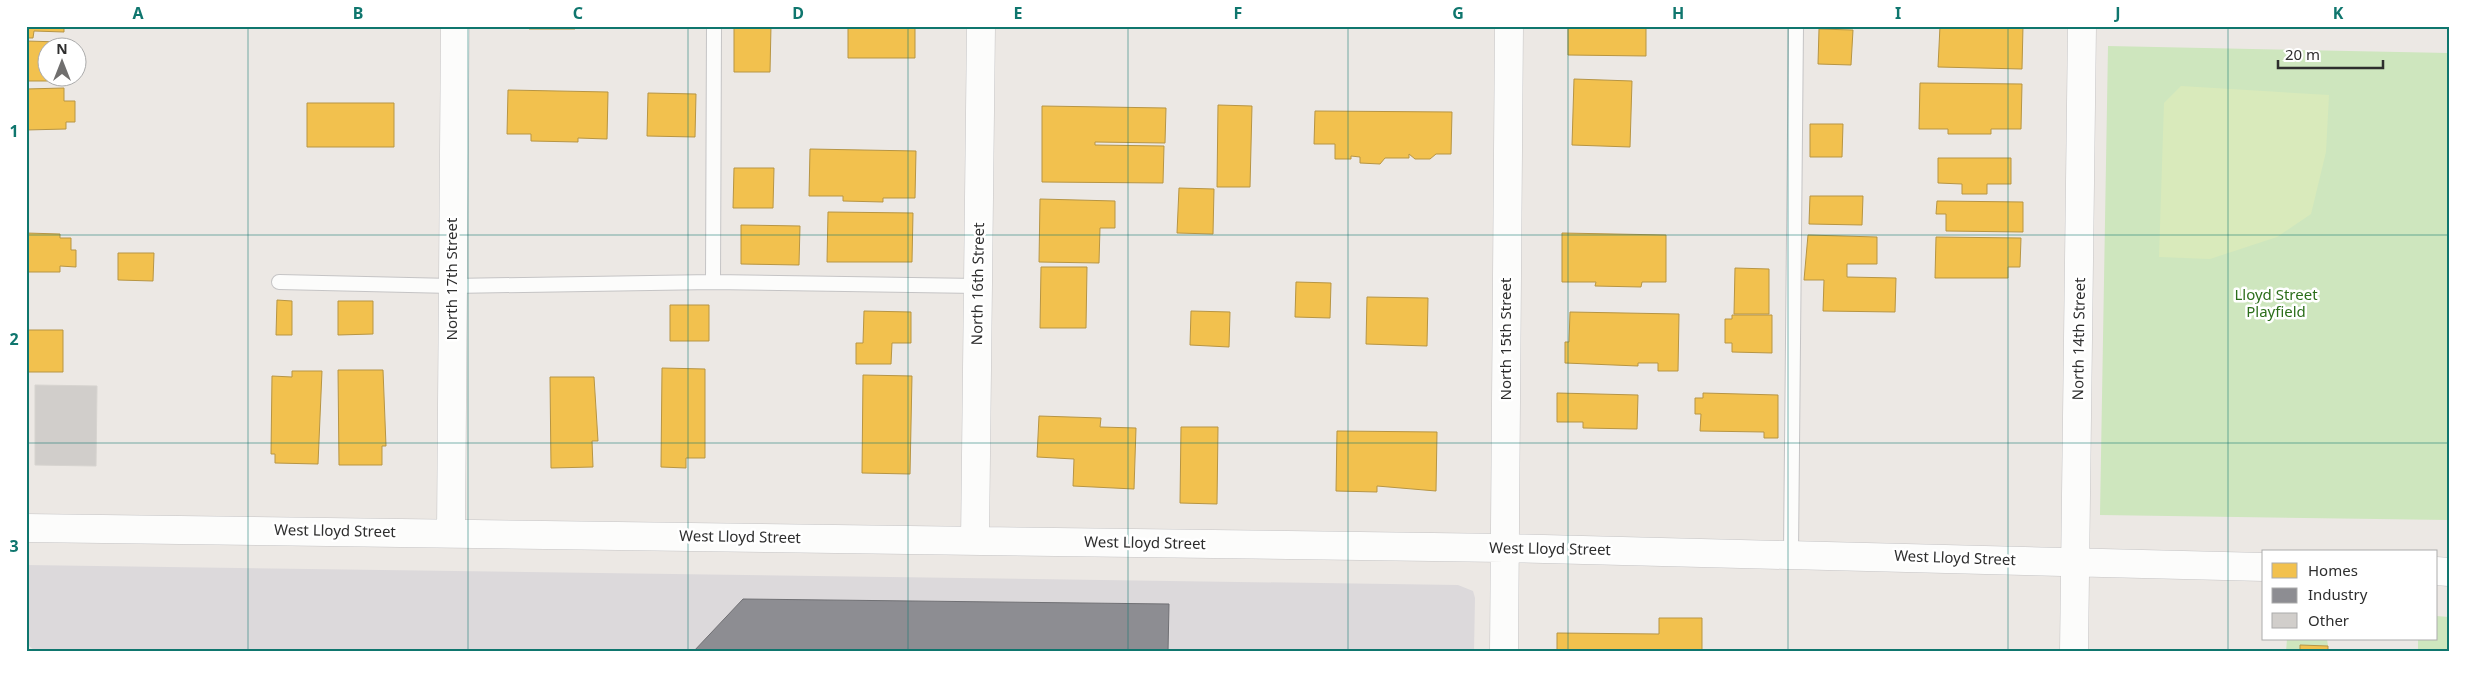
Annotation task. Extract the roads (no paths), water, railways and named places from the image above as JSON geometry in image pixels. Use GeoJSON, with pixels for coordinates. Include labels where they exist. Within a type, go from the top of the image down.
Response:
{"type":"FeatureCollection","features":[{"type":"Feature","properties":{"kind":"street","name":"North 17th Street"},"geometry":{"type":"LineString","coordinates":[[451,532],[455,26]]}},
{"type":"Feature","properties":{"kind":"street","name":"North 16th Street"},"geometry":{"type":"LineString","coordinates":[[975,541],[981,26]]}},
{"type":"Feature","properties":{"kind":"street","name":"North 15th Street"},"geometry":{"type":"LineString","coordinates":[[1504,652],[1509,26]]}},
{"type":"Feature","properties":{"kind":"street","name":"North 14th Street"},"geometry":{"type":"LineString","coordinates":[[2074,652],[2082,26]]}},
{"type":"Feature","properties":{"kind":"street","name":"West Lloyd Street"},"geometry":{"type":"LineString","coordinates":[[26,528],[451,532],[1504,548],[1791,553],[2262,567]]}},
{"type":"Feature","properties":{"kind":"lane"},"geometry":{"type":"LineString","coordinates":[[713,282],[714,26]]}},
{"type":"Feature","properties":{"kind":"lane"},"geometry":{"type":"LineString","coordinates":[[1791,553],[1796,26]]}},
{"type":"Feature","properties":{"kind":"lane"},"geometry":{"type":"LineString","coordinates":[[279,282],[452,286],[713,282],[978,286]]}},
{"type":"Feature","properties":{"kind":"park label","name":"Lloyd Street Playfield"},"geometry":{"type":"Point","coordinates":[2276,304]}}]}
